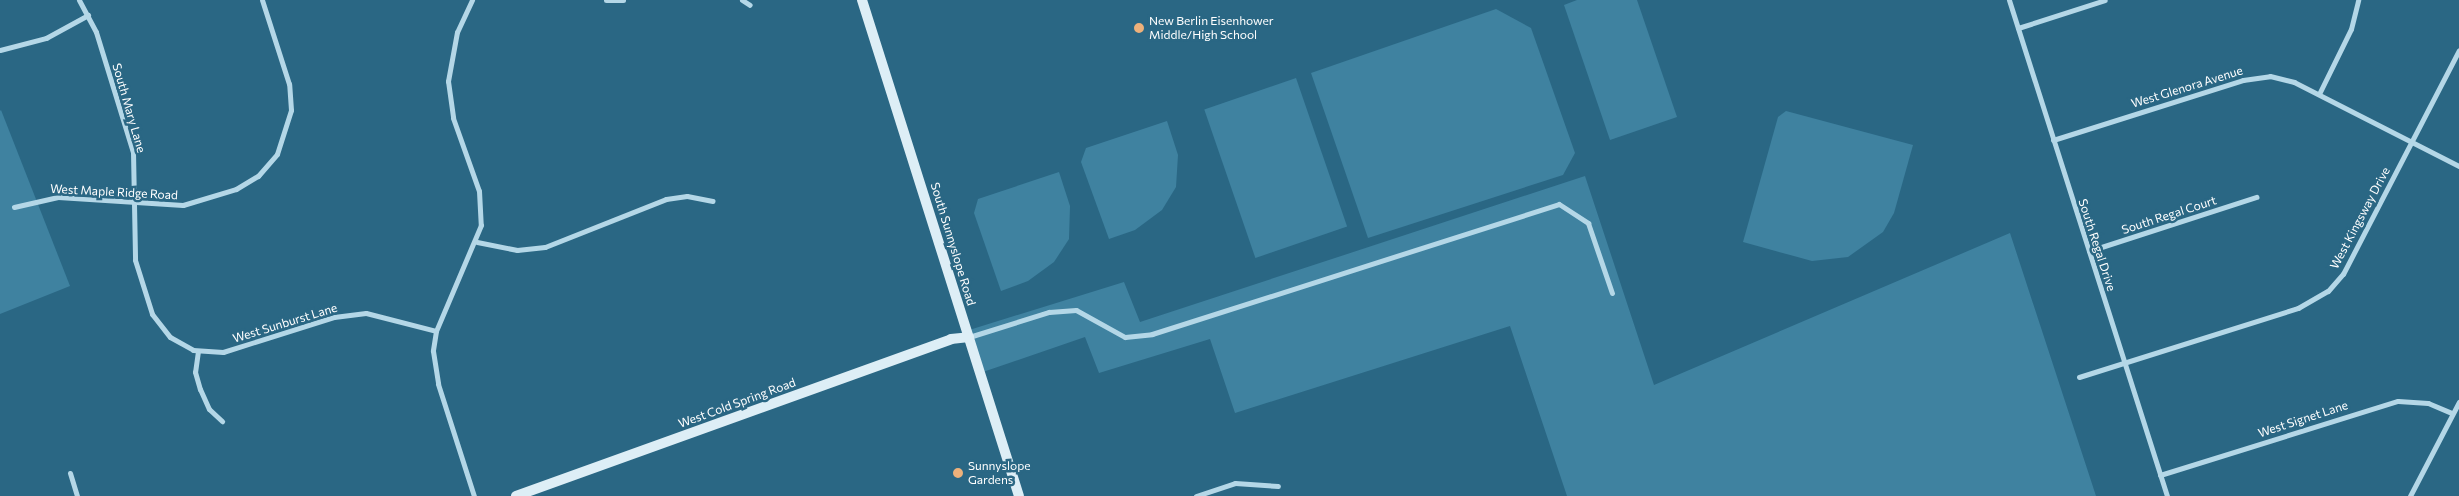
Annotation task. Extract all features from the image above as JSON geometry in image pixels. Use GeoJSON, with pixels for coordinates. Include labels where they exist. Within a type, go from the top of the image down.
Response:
{"type":"FeatureCollection","features":[{"type":"Feature","properties":{"kind":"street","name":"South Mary Lane"},"geometry":{"type":"LineString","coordinates":[[79,0],[88,15],[133,152],[133,253],[152,314],[170,337],[198,351]]}},
{"type":"Feature","properties":{"kind":"street","name":"West Maple Ridge Road"},"geometry":{"type":"LineString","coordinates":[[14,207],[58,197],[134,204],[183,205],[236,189],[258,176],[277,154],[290,123],[291,96],[262,0]]}},
{"type":"Feature","properties":{"kind":"street"},"geometry":{"type":"LineString","coordinates":[[472,0],[457,32],[448,81],[453,118],[481,202],[477,242],[436,330],[433,365],[474,496]]}},
{"type":"Feature","properties":{"kind":"street"},"geometry":{"type":"LineString","coordinates":[[606,0],[623,0]]}},
{"type":"Feature","properties":{"kind":"street"},"geometry":{"type":"LineString","coordinates":[[742,0],[750,5]]}},
{"type":"Feature","properties":{"kind":"street","name":"South Sunnyslope Road"},"geometry":{"type":"LineString","coordinates":[[862,0],[1019,496]]}},
{"type":"Feature","properties":{"kind":"street","name":"South Regal Drive"},"geometry":{"type":"LineString","coordinates":[[2009,0],[2167,496]]}},
{"type":"Feature","properties":{"kind":"street"},"geometry":{"type":"LineString","coordinates":[[2018,28],[2106,0]]}},
{"type":"Feature","properties":{"kind":"street"},"geometry":{"type":"LineString","coordinates":[[2319,94],[2347,38],[2358,0]]}},
{"type":"Feature","properties":{"kind":"street"},"geometry":{"type":"LineString","coordinates":[[0,50],[46,38],[88,15]]}},
{"type":"Feature","properties":{"kind":"street","name":"West Kingsway Drive"},"geometry":{"type":"LineString","coordinates":[[2079,377],[2298,308],[2328,291],[2342,274],[2459,50]]}},
{"type":"Feature","properties":{"kind":"street","name":"West Glenora Avenue"},"geometry":{"type":"LineString","coordinates":[[2053,140],[2260,76],[2280,77],[2319,94],[2459,166]]}},
{"type":"Feature","properties":{"kind":"street"},"geometry":{"type":"LineString","coordinates":[[477,242],[517,250],[545,247],[666,199],[687,196],[713,201]]}},
{"type":"Feature","properties":{"kind":"street","name":"South Regal Court"},"geometry":{"type":"LineString","coordinates":[[2089,251],[2256,198]]}},
{"type":"Feature","properties":{"kind":"street"},"geometry":{"type":"LineString","coordinates":[[969,338],[1049,312],[1076,310],[1125,337],[1152,334],[1559,204],[1588,223],[1612,293]]}},
{"type":"Feature","properties":{"kind":"street","name":"West Sunburst Lane"},"geometry":{"type":"LineString","coordinates":[[198,351],[230,351],[356,314],[386,315],[436,330]]}},
{"type":"Feature","properties":{"kind":"street","name":"West Cold Spring Road"},"geometry":{"type":"LineString","coordinates":[[516,496],[951,340],[969,338]]}},
{"type":"Feature","properties":{"kind":"street"},"geometry":{"type":"LineString","coordinates":[[198,351],[195,372],[200,389],[209,409],[222,421]]}},
{"type":"Feature","properties":{"kind":"street","name":"West Signet Lane"},"geometry":{"type":"LineString","coordinates":[[2160,474],[2381,404],[2417,401],[2452,413]]}},
{"type":"Feature","properties":{"kind":"street"},"geometry":{"type":"LineString","coordinates":[[2410,496],[2459,402]]}},
{"type":"Feature","properties":{"kind":"street"},"geometry":{"type":"LineString","coordinates":[[70,473],[77,496]]}},
{"type":"Feature","properties":{"kind":"street"},"geometry":{"type":"LineString","coordinates":[[1196,496],[1235,483],[1278,486]]}},
{"type":"Feature","properties":{"kind":"shaded area"},"geometry":{"type":"Polygon","coordinates":[[[1577,0],[1637,0],[1677,117],[1610,140],[1564,5],[1577,0]]]}},
{"type":"Feature","properties":{"kind":"shaded area"},"geometry":{"type":"Polygon","coordinates":[[[1496,9],[1531,28],[1575,153],[1563,175],[1368,238],[1311,73],[1496,9]]]}},
{"type":"Feature","properties":{"kind":"shaded area"},"geometry":{"type":"Polygon","coordinates":[[[1296,78],[1347,226],[1255,258],[1204,110],[1296,78]]]}},
{"type":"Feature","properties":{"kind":"shaded area"},"geometry":{"type":"Polygon","coordinates":[[[0,111],[70,286],[0,314],[0,111]]]}},
{"type":"Feature","properties":{"kind":"shaded area"},"geometry":{"type":"Polygon","coordinates":[[[1786,111],[1913,145],[1894,213],[1883,232],[1848,257],[1812,261],[1743,242],[1778,117],[1786,111]]]}},
{"type":"Feature","properties":{"kind":"shaded area"},"geometry":{"type":"Polygon","coordinates":[[[1167,121],[1178,155],[1176,187],[1162,210],[1135,230],[1109,239],[1081,162],[1086,148],[1167,121]]]}},
{"type":"Feature","properties":{"kind":"shaded area"},"geometry":{"type":"Polygon","coordinates":[[[1059,172],[1070,206],[1069,239],[1054,262],[1028,281],[1001,291],[974,213],[978,199],[1059,172]]]}},
{"type":"Feature","properties":{"kind":"shaded area"},"geometry":{"type":"Polygon","coordinates":[[[1585,176],[1654,385],[2010,233],[2096,496],[1567,496],[1510,326],[1235,413],[1210,339],[1099,373],[1085,337],[980,373],[966,331],[1124,282],[1140,322],[1585,176]]]}},
{"type":"Feature","properties":{"kind":"place","name":"New Berlin Eisenhower Middle/High School"},"geometry":{"type":"Point","coordinates":[1139,28]}},
{"type":"Feature","properties":{"kind":"place","name":"Sunnyslope Gardens"},"geometry":{"type":"Point","coordinates":[958,473]}}]}
